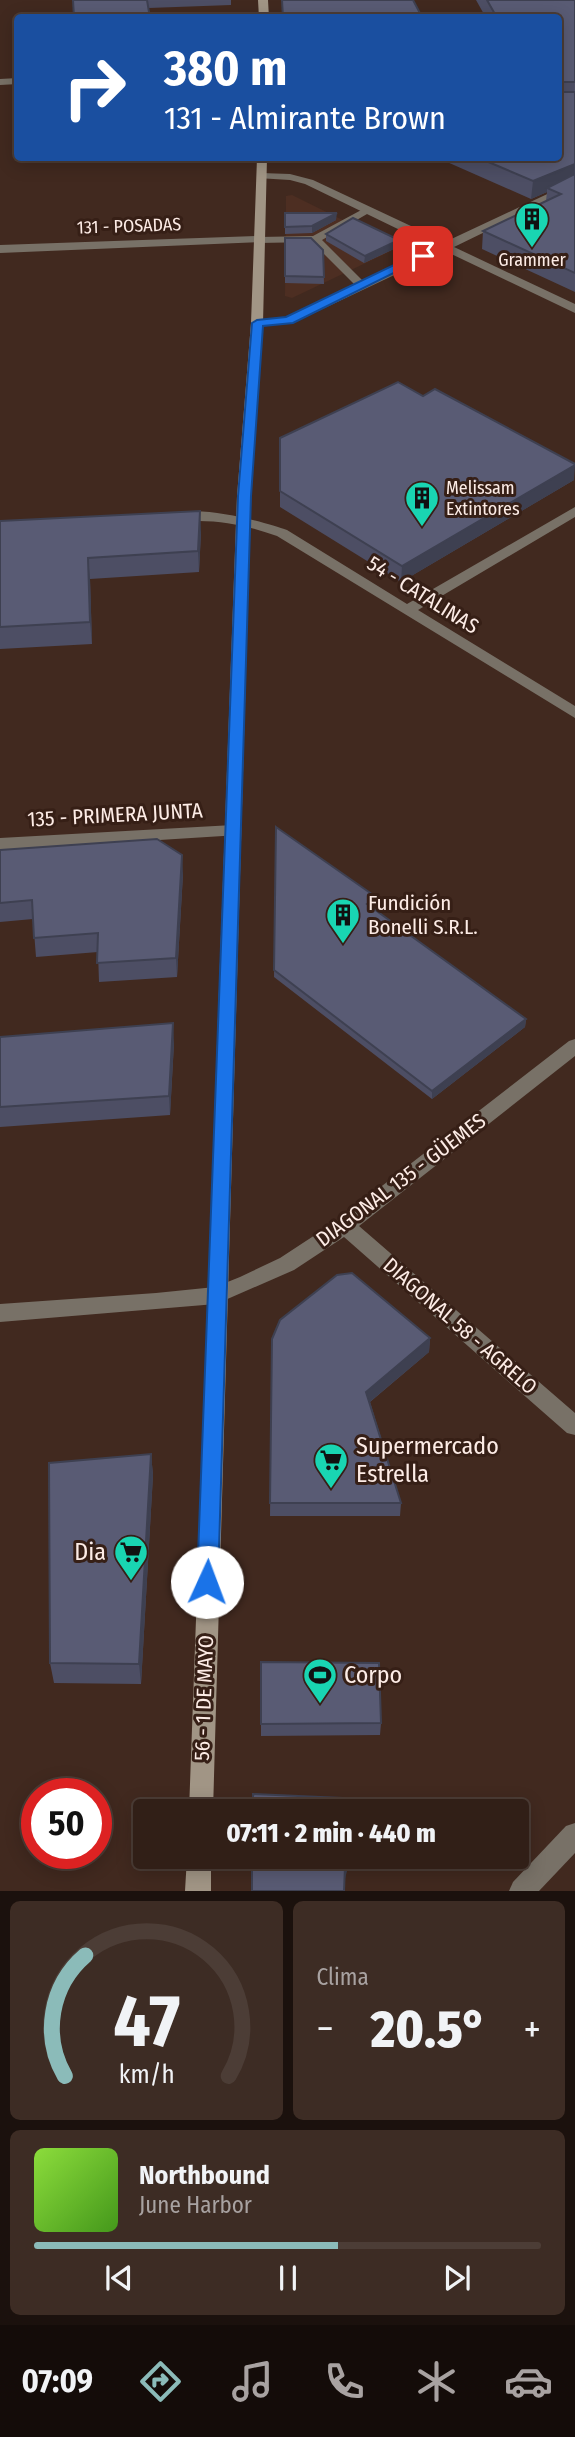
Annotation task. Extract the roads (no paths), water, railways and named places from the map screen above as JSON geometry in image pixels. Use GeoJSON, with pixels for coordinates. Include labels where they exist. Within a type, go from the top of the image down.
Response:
{"type":"FeatureCollection","features":[{"type":"Feature","properties":{"kind":"main road","name":"56 - 1 DE MAYO"},"geometry":{"type":"LineString","coordinates":[[201,1799],[216,1295],[244,520],[257,323],[262,161]]}},
{"type":"Feature","properties":{"kind":"main road"},"geometry":{"type":"LineString","coordinates":[[198,1891],[199,1869]]}},
{"type":"Feature","properties":{"kind":"street"},"geometry":{"type":"LineString","coordinates":[[261,176],[290,177],[309,182],[575,309]]}},
{"type":"Feature","properties":{"kind":"street"},"geometry":{"type":"LineString","coordinates":[[257,323],[289,320],[575,184]]}},
{"type":"Feature","properties":{"kind":"street","name":"131 - POSADAS"},"geometry":{"type":"LineString","coordinates":[[0,249],[259,240]]}},
{"type":"Feature","properties":{"kind":"street"},"geometry":{"type":"LineString","coordinates":[[407,610],[575,511]]}},
{"type":"Feature","properties":{"kind":"street","name":"54 - CATALINAS"},"geometry":{"type":"LineString","coordinates":[[157,518],[222,517],[244,520],[282,533],[575,713]]}},
{"type":"Feature","properties":{"kind":"street","name":"135 - PRIMERA JUNTA"},"geometry":{"type":"LineString","coordinates":[[0,844],[233,831]]}},
{"type":"Feature","properties":{"kind":"street","name":"DIAGONAL 135 - GÜEMES"},"geometry":{"type":"LineString","coordinates":[[0,1313],[216,1295],[287,1264],[345,1226],[575,1046]]}},
{"type":"Feature","properties":{"kind":"street","name":"DIAGONAL 58 - AGRELO"},"geometry":{"type":"LineString","coordinates":[[345,1226],[575,1426]]}},
{"type":"Feature","properties":{"kind":"street"},"geometry":{"type":"LineString","coordinates":[[522,1891],[575,1835]]}},
{"type":"Feature","properties":{"kind":"lane"},"geometry":{"type":"LineString","coordinates":[[259,240],[315,239],[369,209]]}},
{"type":"Feature","properties":{"kind":"lane"},"geometry":{"type":"LineString","coordinates":[[315,239],[361,285]]}},
{"type":"Feature","properties":{"kind":"place","name":"Grammer"},"geometry":{"type":"Point","coordinates":[532,249]}},
{"type":"Feature","properties":{"kind":"place","name":"Melissam Extintores"},"geometry":{"type":"Point","coordinates":[422,528]}},
{"type":"Feature","properties":{"kind":"place","name":"Fundición Bonelli S.R.L."},"geometry":{"type":"Point","coordinates":[343,945]}},
{"type":"Feature","properties":{"kind":"place","name":"Supermercado Estrella"},"geometry":{"type":"Point","coordinates":[331,1490]}},
{"type":"Feature","properties":{"kind":"place","name":"Dia"},"geometry":{"type":"Point","coordinates":[131,1582]}},
{"type":"Feature","properties":{"kind":"place","name":"Corpo"},"geometry":{"type":"Point","coordinates":[320,1705]}}]}
